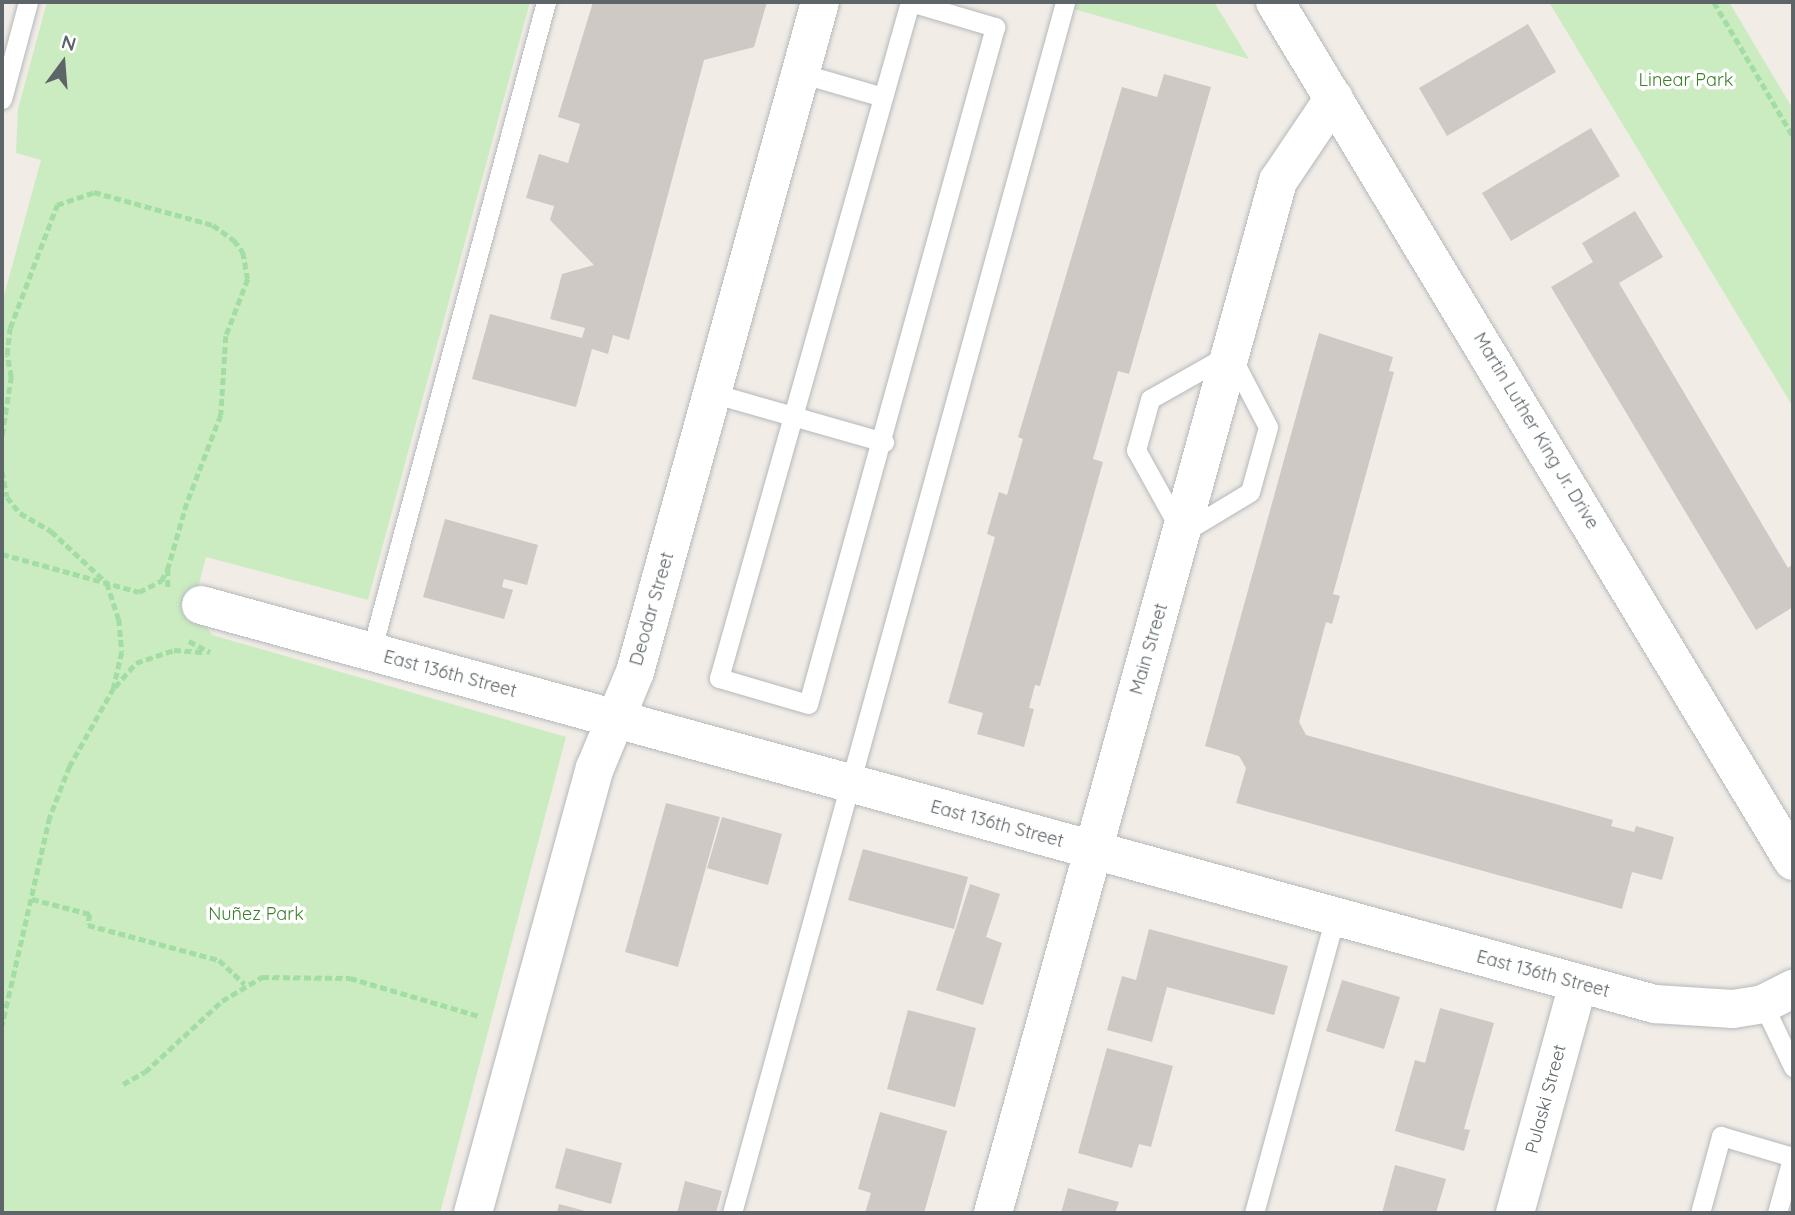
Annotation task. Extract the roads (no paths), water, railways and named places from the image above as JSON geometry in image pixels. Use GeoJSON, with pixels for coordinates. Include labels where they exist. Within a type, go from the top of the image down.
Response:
{"type":"FeatureCollection","features":[{"type":"Feature","properties":{"kind":"street","name":"Deodar Street"},"geometry":{"type":"LineString","coordinates":[[473,1213],[595,768],[635,672],[820,2]]}},
{"type":"Feature","properties":{"kind":"street","name":"Martin Luther King Jr. Drive"},"geometry":{"type":"LineString","coordinates":[[1275,2],[1793,861]]}},
{"type":"Feature","properties":{"kind":"street","name":"Main Street"},"geometry":{"type":"LineString","coordinates":[[993,1213],[1278,181],[1334,98]]}},
{"type":"Feature","properties":{"kind":"street","name":"East 136th Street"},"geometry":{"type":"LineString","coordinates":[[186,614],[371,652],[1655,1004],[1733,1009],[1778,997]]}},
{"type":"Feature","properties":{"kind":"street","name":"Pulaski Street"},"geometry":{"type":"LineString","coordinates":[[1515,1213],[1578,984]]}},
{"type":"Feature","properties":{"kind":"lane"},"geometry":{"type":"LineString","coordinates":[[2,99],[28,2]]}},
{"type":"Feature","properties":{"kind":"lane"},"geometry":{"type":"LineString","coordinates":[[371,652],[546,2]]}},
{"type":"Feature","properties":{"kind":"lane"},"geometry":{"type":"LineString","coordinates":[[910,2],[995,27],[884,442],[808,704],[719,678],[883,97],[910,2]]}},
{"type":"Feature","properties":{"kind":"lane"},"geometry":{"type":"LineString","coordinates":[[732,1213],[1065,2]]}},
{"type":"Feature","properties":{"kind":"lane"},"geometry":{"type":"LineString","coordinates":[[800,73],[883,97]]}},
{"type":"Feature","properties":{"kind":"lane"},"geometry":{"type":"LineString","coordinates":[[1230,354],[1268,427],[1250,492],[1182,533],[1136,450],[1150,399],[1230,354]]}},
{"type":"Feature","properties":{"kind":"lane"},"geometry":{"type":"LineString","coordinates":[[712,393],[884,442]]}},
{"type":"Feature","properties":{"kind":"lane"},"geometry":{"type":"LineString","coordinates":[[1254,1213],[1335,917]]}},
{"type":"Feature","properties":{"kind":"lane"},"geometry":{"type":"LineString","coordinates":[[1778,997],[1793,1067]]}},
{"type":"Feature","properties":{"kind":"lane"},"geometry":{"type":"LineString","coordinates":[[1700,1213],[1721,1136],[1793,1156],[1777,1213]]}},
{"type":"Feature","properties":{"kind":"park label","name":"Linear Park"},"geometry":{"type":"Point","coordinates":[1686,80]}},
{"type":"Feature","properties":{"kind":"park label","name":"Nuñez Park"},"geometry":{"type":"Point","coordinates":[256,914]}}]}
